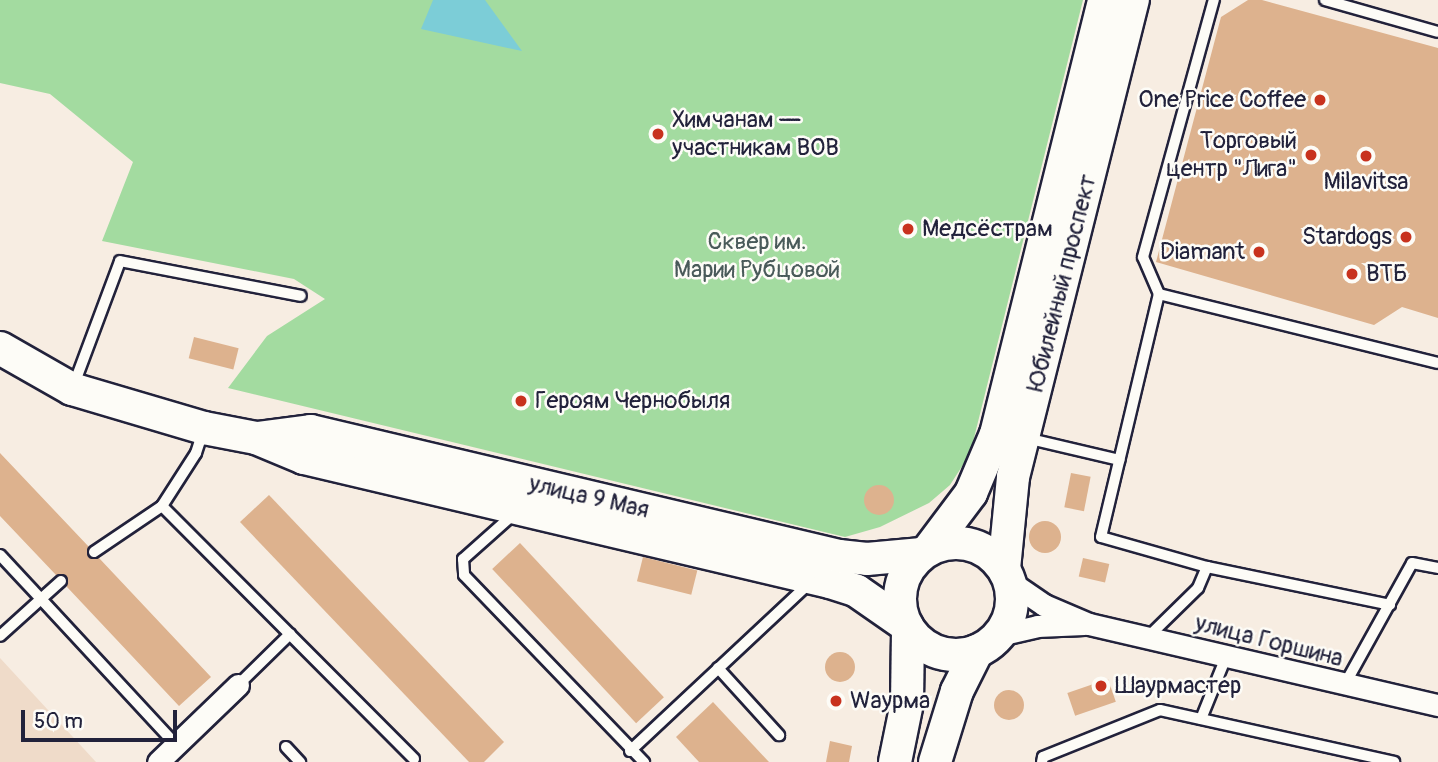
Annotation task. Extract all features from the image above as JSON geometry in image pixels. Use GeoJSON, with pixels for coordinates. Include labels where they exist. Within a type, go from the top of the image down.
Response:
{"type":"FeatureCollection","features":[{"type":"Feature","properties":{"kind":"main road","name":"Юбилейный проспект"},"geometry":{"type":"LineString","coordinates":[[895,762],[907,703],[907,626],[900,599],[902,584],[971,493],[996,434],[1104,0]]}},
{"type":"Feature","properties":{"kind":"main road","name":"Юбилейный проспект"},"geometry":{"type":"LineString","coordinates":[[935,762],[949,713],[988,643],[1012,607],[1007,575],[1009,500],[1133,0]]}},
{"type":"Feature","properties":{"kind":"main road","name":"улица 9 Мая"},"geometry":{"type":"LineString","coordinates":[[0,348],[72,389],[204,428],[256,438],[304,458],[830,582],[857,591],[907,626]]}},
{"type":"Feature","properties":{"kind":"main road","name":"улица 9 Мая"},"geometry":{"type":"LineString","coordinates":[[256,438],[311,431],[839,556],[867,559],[926,552]]}},
{"type":"Feature","properties":{"kind":"main road"},"geometry":{"type":"LineString","coordinates":[[926,552],[956,543],[970,545],[995,558],[1007,575]]}},
{"type":"Feature","properties":{"kind":"main road"},"geometry":{"type":"LineString","coordinates":[[907,626],[918,640],[944,654],[988,643]]}},
{"type":"Feature","properties":{"kind":"street","name":"улица Горшина"},"geometry":{"type":"LineString","coordinates":[[1007,575],[1044,605],[1088,624],[1343,686],[1438,705]]}},
{"type":"Feature","properties":{"kind":"street","name":"улица Горшина"},"geometry":{"type":"LineString","coordinates":[[988,643],[1037,626],[1088,624]]}},
{"type":"Feature","properties":{"kind":"street"},"geometry":{"type":"LineString","coordinates":[[158,762],[238,685]]}},
{"type":"Feature","properties":{"kind":"lane"},"geometry":{"type":"LineString","coordinates":[[1214,0],[1143,257],[1159,294],[1101,537],[1207,567],[1390,605]]}},
{"type":"Feature","properties":{"kind":"lane"},"geometry":{"type":"LineString","coordinates":[[1325,0],[1438,32]]}},
{"type":"Feature","properties":{"kind":"lane"},"geometry":{"type":"LineString","coordinates":[[72,389],[120,261],[301,296]]}},
{"type":"Feature","properties":{"kind":"lane"},"geometry":{"type":"LineString","coordinates":[[1159,294],[1438,363]]}},
{"type":"Feature","properties":{"kind":"lane"},"geometry":{"type":"LineString","coordinates":[[94,552],[162,506],[196,453],[204,428]]}},
{"type":"Feature","properties":{"kind":"lane"},"geometry":{"type":"LineString","coordinates":[[1023,438],[1119,460]]}},
{"type":"Feature","properties":{"kind":"lane"},"geometry":{"type":"LineString","coordinates":[[162,506],[414,759]]}},
{"type":"Feature","properties":{"kind":"lane"},"geometry":{"type":"LineString","coordinates":[[519,508],[463,559],[464,575],[630,751],[644,762]]}},
{"type":"Feature","properties":{"kind":"lane"},"geometry":{"type":"LineString","coordinates":[[0,555],[176,745]]}},
{"type":"Feature","properties":{"kind":"lane"},"geometry":{"type":"LineString","coordinates":[[1343,686],[1412,563],[1438,568]]}},
{"type":"Feature","properties":{"kind":"lane"},"geometry":{"type":"LineString","coordinates":[[1148,637],[1198,588],[1207,567]]}},
{"type":"Feature","properties":{"kind":"lane"},"geometry":{"type":"LineString","coordinates":[[0,636],[61,581]]}},
{"type":"Feature","properties":{"kind":"lane"},"geometry":{"type":"LineString","coordinates":[[630,751],[804,588]]}},
{"type":"Feature","properties":{"kind":"lane"},"geometry":{"type":"LineString","coordinates":[[238,685],[290,634]]}},
{"type":"Feature","properties":{"kind":"lane"},"geometry":{"type":"LineString","coordinates":[[1200,719],[1226,657]]}},
{"type":"Feature","properties":{"kind":"lane"},"geometry":{"type":"LineString","coordinates":[[718,668],[779,735]]}},
{"type":"Feature","properties":{"kind":"lane"},"geometry":{"type":"LineString","coordinates":[[1042,762],[1043,757],[1160,710],[1394,762]]}},
{"type":"Feature","properties":{"kind":"lane"},"geometry":{"type":"LineString","coordinates":[[286,747],[300,762]]}},
{"type":"Feature","properties":{"kind":"shaded area"},"geometry":{"type":"Polygon","coordinates":[[[0,658],[96,762],[0,762],[0,658]]]}},
{"type":"Feature","properties":{"kind":"green space","name":"Сквер им. Марии Рубцовой"},"geometry":{"type":"Polygon","coordinates":[[[0,0],[1083,0],[970,454],[950,485],[929,503],[880,527],[845,537],[228,388],[267,336],[325,299],[294,279],[102,241],[133,162],[50,94],[0,83],[0,0]]]}},
{"type":"Feature","properties":{"kind":"water"},"geometry":{"type":"Polygon","coordinates":[[[433,0],[485,0],[522,51],[421,29],[433,0]]]}},
{"type":"Feature","properties":{"kind":"building","name":"Торговый центр \"Лига\""},"geometry":{"type":"Polygon","coordinates":[[[1248,0],[1262,0],[1438,48],[1438,318],[1402,307],[1374,325],[1156,262],[1221,17],[1248,0]]]}},
{"type":"Feature","properties":{"kind":"building"},"geometry":{"type":"Polygon","coordinates":[[[194,337],[239,348],[233,369],[189,358],[194,337]]]}},
{"type":"Feature","properties":{"kind":"building"},"geometry":{"type":"Polygon","coordinates":[[[0,453],[89,547],[88,557],[99,558],[211,677],[179,706],[67,587],[66,575],[56,575],[0,516],[0,453]]]}},
{"type":"Feature","properties":{"kind":"building"},"geometry":{"type":"Polygon","coordinates":[[[1071,473],[1091,477],[1084,511],[1064,507],[1071,473]]]}},
{"type":"Feature","properties":{"kind":"building"},"geometry":{"type":"Polygon","coordinates":[[[879,485],[890,489],[894,500],[890,511],[879,515],[868,511],[864,500],[868,489],[879,485]]]}},
{"type":"Feature","properties":{"kind":"building"},"geometry":{"type":"Polygon","coordinates":[[[269,495],[504,742],[484,762],[469,762],[240,522],[269,495]]]}},
{"type":"Feature","properties":{"kind":"building"},"geometry":{"type":"Polygon","coordinates":[[[1045,521],[1056,526],[1061,537],[1056,548],[1045,553],[1034,548],[1029,537],[1034,526],[1045,521]]]}},
{"type":"Feature","properties":{"kind":"building"},"geometry":{"type":"Polygon","coordinates":[[[520,543],[664,697],[636,723],[492,569],[520,543]]]}},
{"type":"Feature","properties":{"kind":"building"},"geometry":{"type":"Polygon","coordinates":[[[643,557],[697,571],[691,595],[637,581],[643,557]]]}},
{"type":"Feature","properties":{"kind":"building"},"geometry":{"type":"Polygon","coordinates":[[[1083,558],[1109,564],[1105,583],[1079,577],[1083,558]]]}},
{"type":"Feature","properties":{"kind":"building"},"geometry":{"type":"Polygon","coordinates":[[[840,652],[851,656],[855,667],[851,678],[840,682],[829,678],[825,667],[829,656],[840,652]]]}},
{"type":"Feature","properties":{"kind":"building"},"geometry":{"type":"Polygon","coordinates":[[[1108,679],[1116,702],[1075,716],[1067,693],[1108,679]]]}},
{"type":"Feature","properties":{"kind":"building"},"geometry":{"type":"Polygon","coordinates":[[[1009,690],[1020,694],[1024,705],[1020,716],[1009,720],[998,716],[994,705],[998,694],[1009,690]]]}},
{"type":"Feature","properties":{"kind":"building"},"geometry":{"type":"Polygon","coordinates":[[[713,702],[769,762],[699,762],[676,737],[713,702]]]}},
{"type":"Feature","properties":{"kind":"building"},"geometry":{"type":"Polygon","coordinates":[[[830,741],[852,746],[849,762],[826,762],[830,741]]]}},
{"type":"Feature","properties":{"kind":"place","name":"One Price Coffee"},"geometry":{"type":"Point","coordinates":[1320,100]}},
{"type":"Feature","properties":{"kind":"place","name":"Химчанам — участникам ВОВ"},"geometry":{"type":"Point","coordinates":[658,134]}},
{"type":"Feature","properties":{"kind":"place","name":"Торговый центр \"Лига\""},"geometry":{"type":"Point","coordinates":[1311,155]}},
{"type":"Feature","properties":{"kind":"place","name":"Milavitsa"},"geometry":{"type":"Point","coordinates":[1366,156]}},
{"type":"Feature","properties":{"kind":"place","name":"Медсёстрам"},"geometry":{"type":"Point","coordinates":[908,229]}},
{"type":"Feature","properties":{"kind":"place","name":"Stardogs"},"geometry":{"type":"Point","coordinates":[1406,237]}},
{"type":"Feature","properties":{"kind":"place","name":"Diamant"},"geometry":{"type":"Point","coordinates":[1259,252]}},
{"type":"Feature","properties":{"kind":"place","name":"ВТБ"},"geometry":{"type":"Point","coordinates":[1352,274]}},
{"type":"Feature","properties":{"kind":"place","name":"Героям Чернобыля"},"geometry":{"type":"Point","coordinates":[521,401]}},
{"type":"Feature","properties":{"kind":"place","name":"Шаурмастер"},"geometry":{"type":"Point","coordinates":[1101,686]}},
{"type":"Feature","properties":{"kind":"place","name":"Wаурма"},"geometry":{"type":"Point","coordinates":[836,701]}}]}
